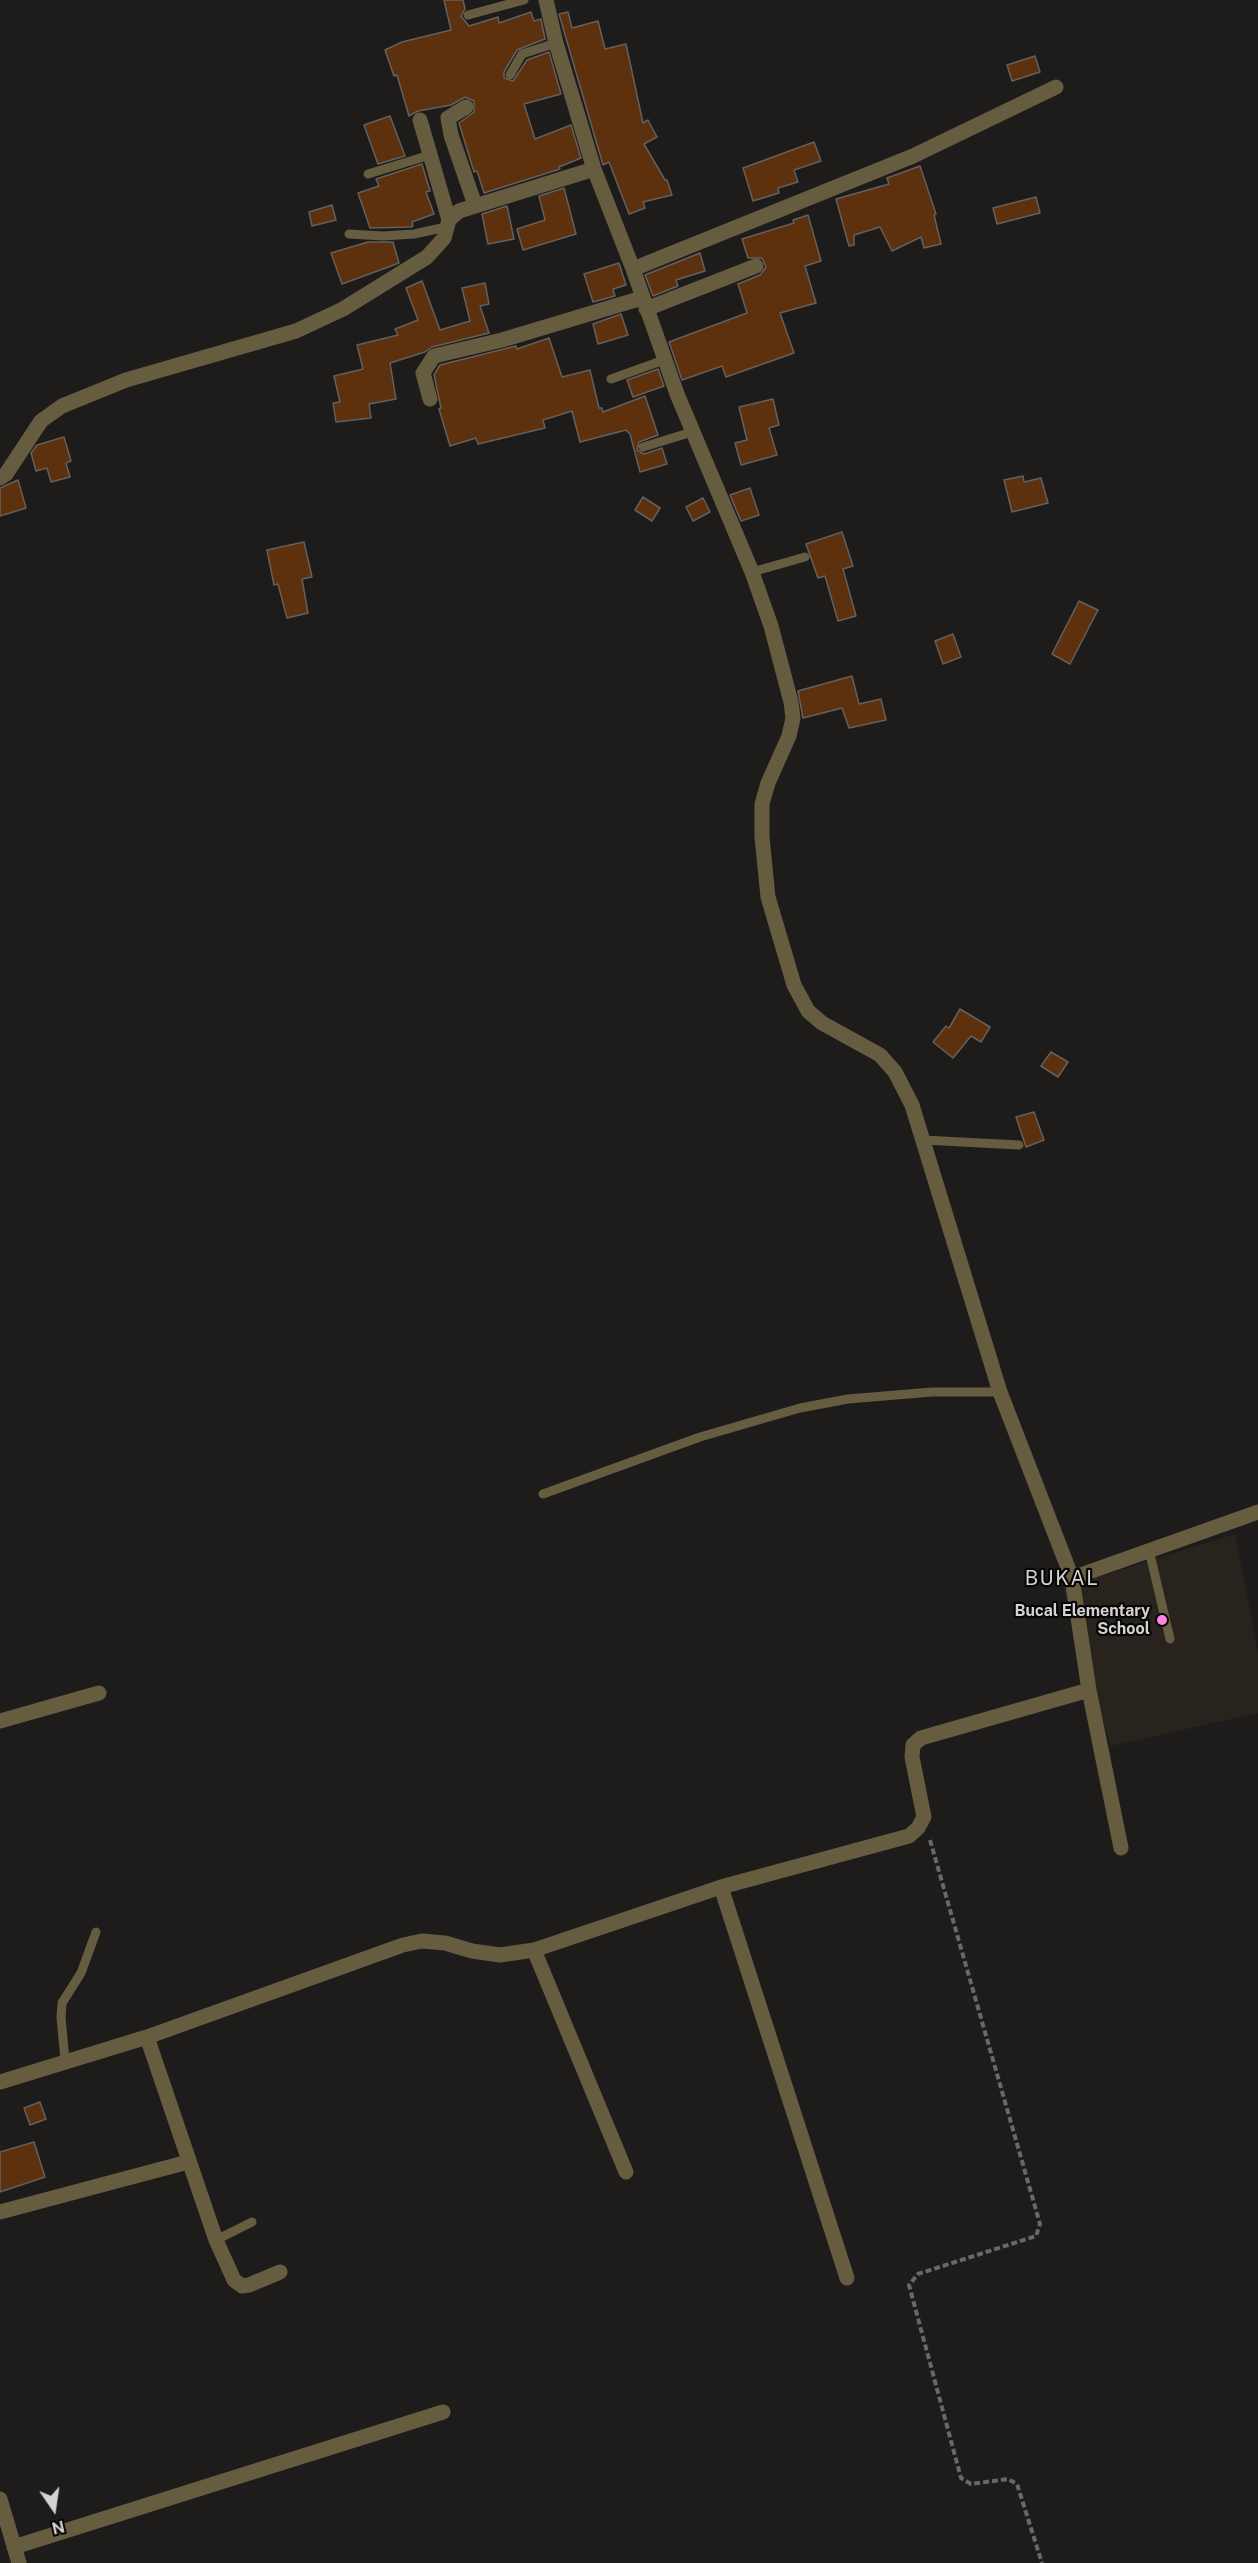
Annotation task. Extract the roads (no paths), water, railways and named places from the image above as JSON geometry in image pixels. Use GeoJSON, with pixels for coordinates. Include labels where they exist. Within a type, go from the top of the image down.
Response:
{"type":"FeatureCollection","features":[{"type":"Feature","properties":{"kind":"street"},"geometry":{"type":"LineString","coordinates":[[546,0],[556,43],[594,169],[633,269],[664,360],[752,572],[771,626],[793,718],[789,736],[768,783],[762,804],[768,897],[794,985],[808,1011],[822,1023],[880,1055],[896,1072],[912,1105],[1000,1392],[1072,1578],[1089,1690],[1121,1848]]}},
{"type":"Feature","properties":{"kind":"street"},"geometry":{"type":"LineString","coordinates":[[633,269],[913,156],[1056,87]]}},
{"type":"Feature","properties":{"kind":"street"},"geometry":{"type":"LineString","coordinates":[[466,107],[448,118],[451,135],[475,205]]}},
{"type":"Feature","properties":{"kind":"street"},"geometry":{"type":"LineString","coordinates":[[0,478],[6,474],[41,421],[62,406],[126,380],[296,331],[343,309],[427,257],[444,238],[447,223],[420,120]]}},
{"type":"Feature","properties":{"kind":"street"},"geometry":{"type":"LineString","coordinates":[[447,223],[459,211],[475,205],[594,169]]}},
{"type":"Feature","properties":{"kind":"street"},"geometry":{"type":"LineString","coordinates":[[430,399],[423,372],[434,356],[644,304],[756,266]]}},
{"type":"Feature","properties":{"kind":"street"},"geometry":{"type":"LineString","coordinates":[[1072,1578],[1258,1512]]}},
{"type":"Feature","properties":{"kind":"street"},"geometry":{"type":"LineString","coordinates":[[0,2082],[65,2060],[147,2037],[404,1945],[422,1941],[445,1943],[472,1951],[500,1954],[534,1950],[721,1887],[909,1836],[918,1828],[924,1817],[912,1757],[914,1745],[921,1738],[931,1732],[1089,1690]]}},
{"type":"Feature","properties":{"kind":"street"},"geometry":{"type":"LineString","coordinates":[[0,1721],[99,1693]]}},
{"type":"Feature","properties":{"kind":"street"},"geometry":{"type":"LineString","coordinates":[[721,1887],[847,2278]]}},
{"type":"Feature","properties":{"kind":"street"},"geometry":{"type":"LineString","coordinates":[[534,1950],[626,2172]]}},
{"type":"Feature","properties":{"kind":"street"},"geometry":{"type":"LineString","coordinates":[[147,2037],[216,2240],[237,2283],[249,2285],[280,2272]]}},
{"type":"Feature","properties":{"kind":"street"},"geometry":{"type":"LineString","coordinates":[[0,2212],[188,2162]]}},
{"type":"Feature","properties":{"kind":"street"},"geometry":{"type":"LineString","coordinates":[[14,2547],[443,2412]]}},
{"type":"Feature","properties":{"kind":"street"},"geometry":{"type":"LineString","coordinates":[[0,2499],[19,2563]]}},
{"type":"Feature","properties":{"kind":"lane"},"geometry":{"type":"LineString","coordinates":[[468,15],[524,0]]}},
{"type":"Feature","properties":{"kind":"lane"},"geometry":{"type":"LineString","coordinates":[[510,75],[522,54],[556,43]]}},
{"type":"Feature","properties":{"kind":"lane"},"geometry":{"type":"LineString","coordinates":[[368,174],[430,155]]}},
{"type":"Feature","properties":{"kind":"lane"},"geometry":{"type":"LineString","coordinates":[[349,234],[383,236],[414,234],[447,223]]}},
{"type":"Feature","properties":{"kind":"lane"},"geometry":{"type":"LineString","coordinates":[[611,379],[664,360]]}},
{"type":"Feature","properties":{"kind":"lane"},"geometry":{"type":"LineString","coordinates":[[643,447],[692,432]]}},
{"type":"Feature","properties":{"kind":"lane"},"geometry":{"type":"LineString","coordinates":[[752,572],[805,557]]}},
{"type":"Feature","properties":{"kind":"lane"},"geometry":{"type":"LineString","coordinates":[[923,1140],[1019,1144]]}},
{"type":"Feature","properties":{"kind":"lane"},"geometry":{"type":"LineString","coordinates":[[543,1494],[700,1437],[800,1408],[848,1400],[932,1392],[1000,1392]]}},
{"type":"Feature","properties":{"kind":"lane"},"geometry":{"type":"LineString","coordinates":[[1149,1550],[1170,1639]]}},
{"type":"Feature","properties":{"kind":"lane"},"geometry":{"type":"LineString","coordinates":[[65,2060],[62,2003],[81,1973],[96,1932]]}},
{"type":"Feature","properties":{"kind":"lane"},"geometry":{"type":"LineString","coordinates":[[216,2240],[252,2222]]}},
{"type":"Feature","properties":{"kind":"place","name":"Bucal Elementary School"},"geometry":{"type":"Point","coordinates":[1162,1620]}},
{"type":"Feature","properties":{"kind":"district","name":"BUKAL"},"geometry":{"type":"Point","coordinates":[1062,1579]}}]}
